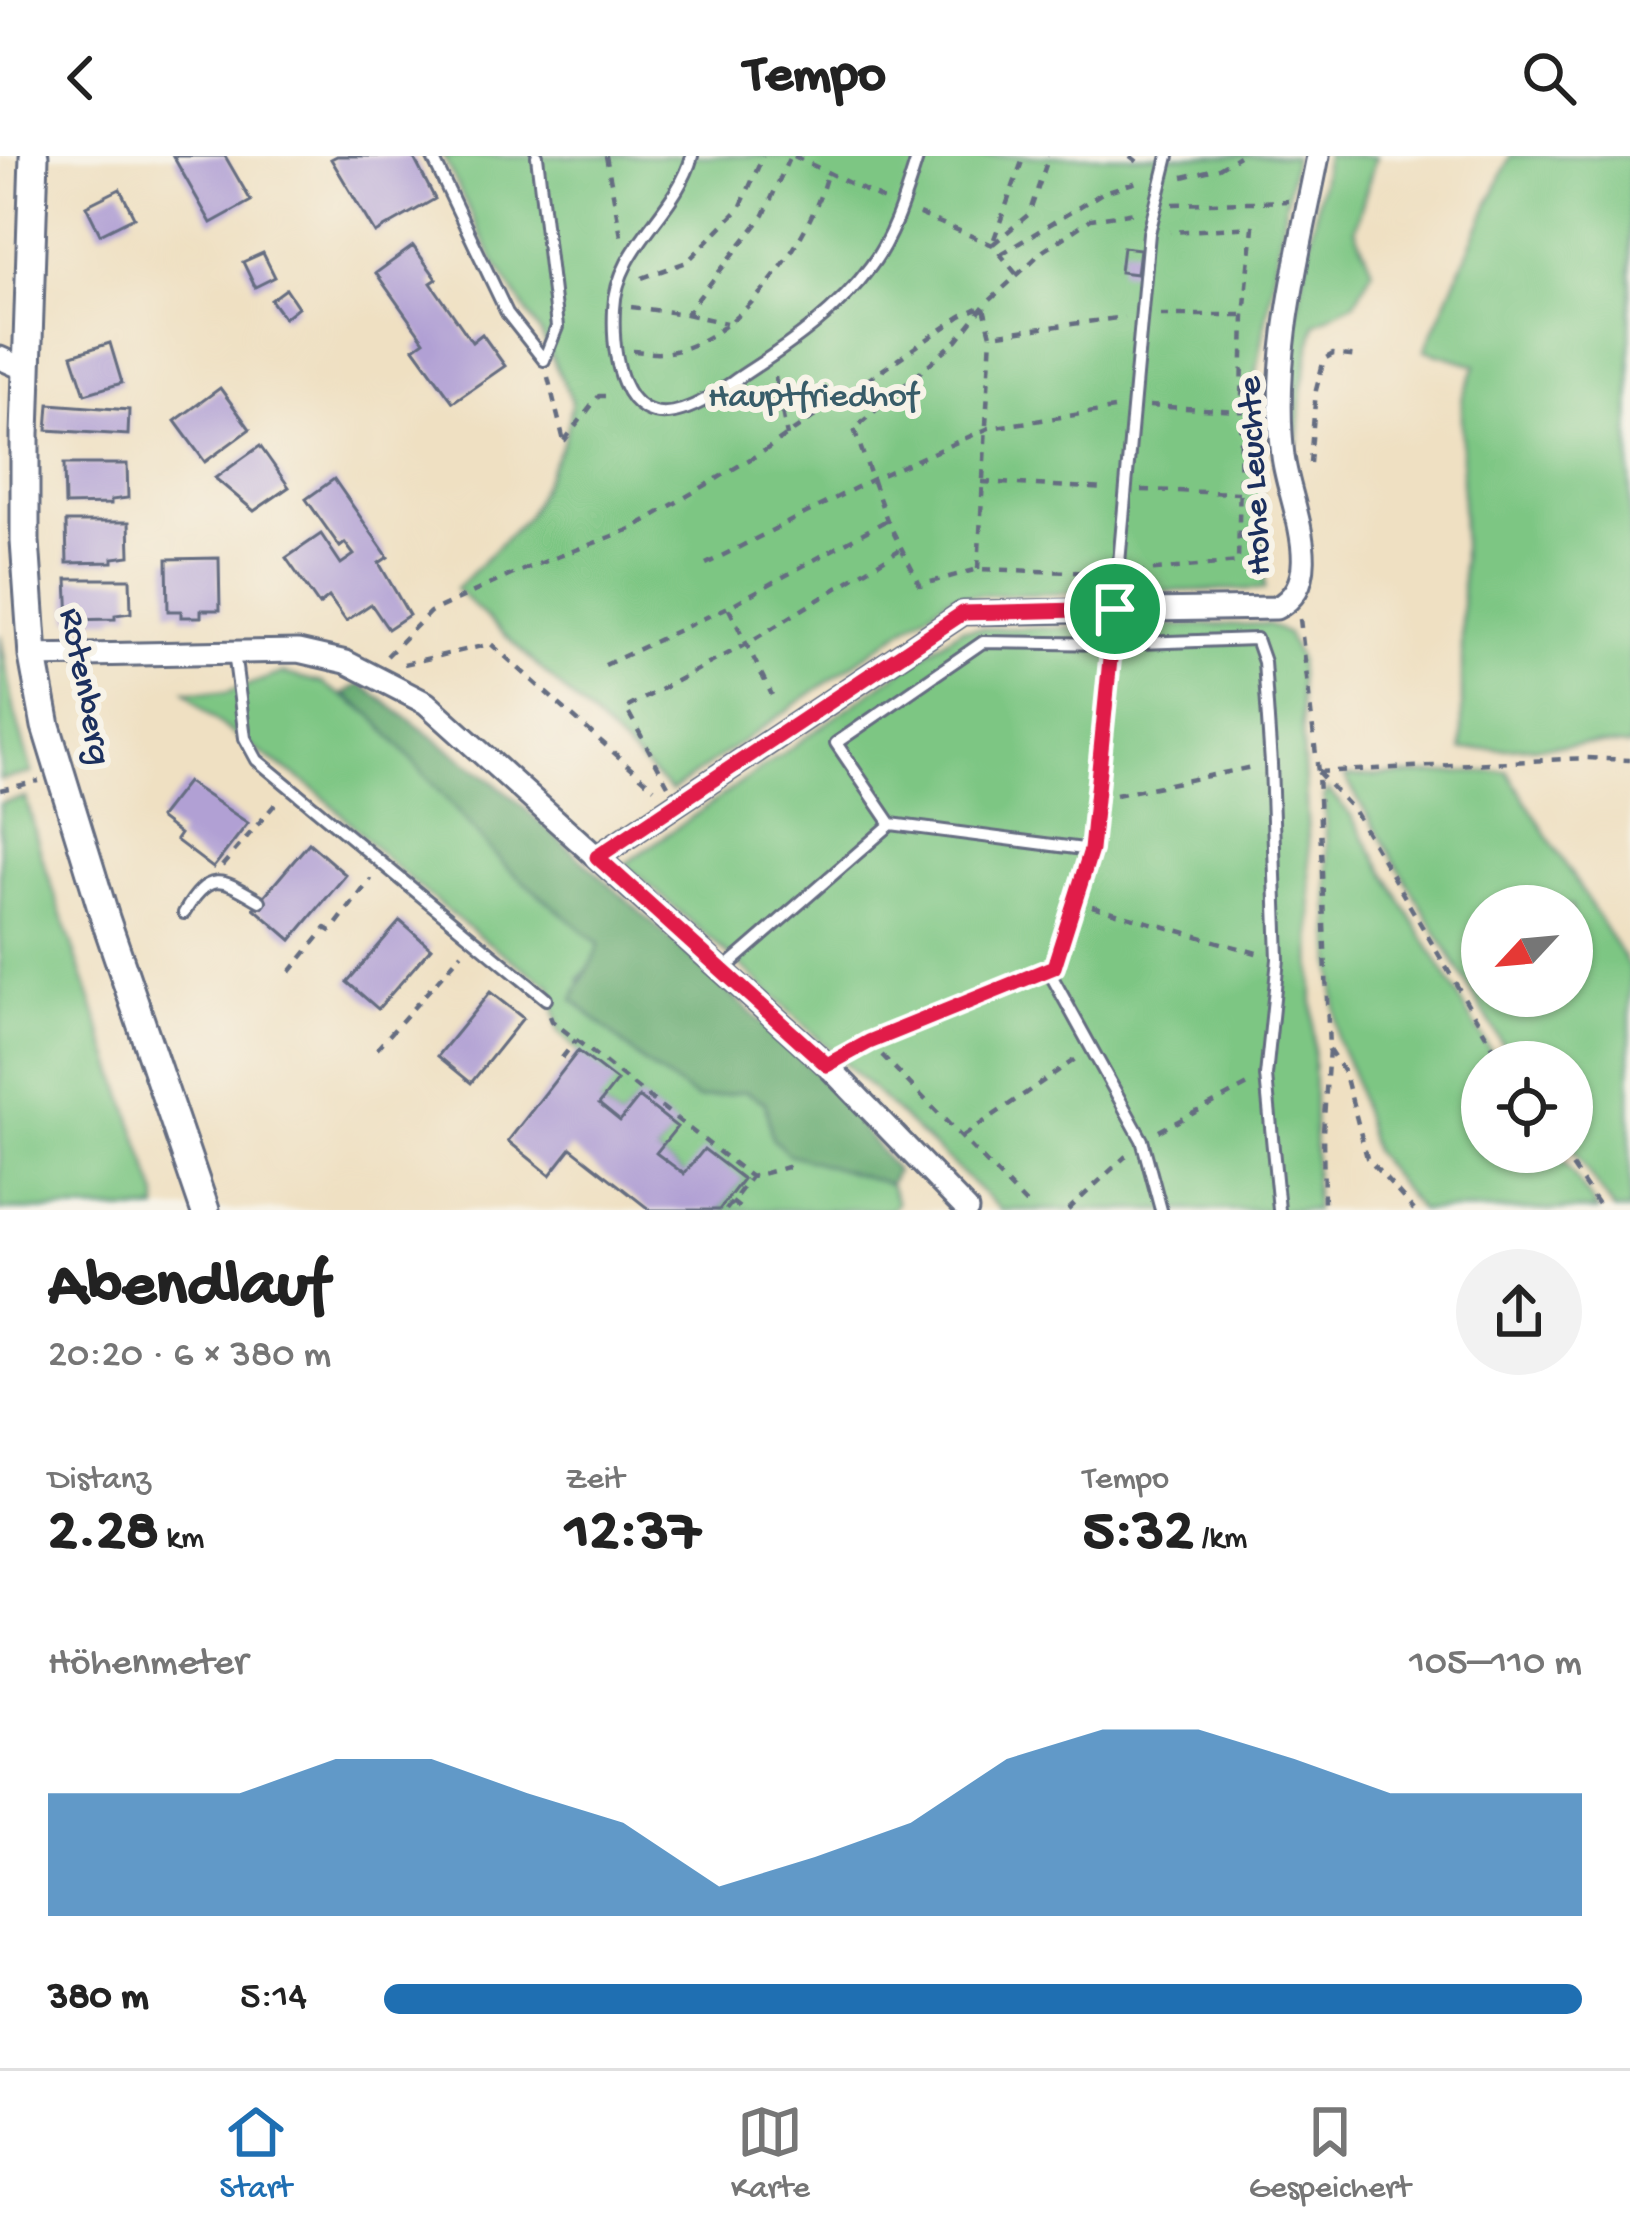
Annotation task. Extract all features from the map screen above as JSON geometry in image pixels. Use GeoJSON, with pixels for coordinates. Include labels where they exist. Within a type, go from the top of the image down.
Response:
{"type":"FeatureCollection","features":[{"type":"Feature","properties":{"kind":"street","name":"Rotenberg"},"geometry":{"type":"LineString","coordinates":[[34,156],[25,434],[25,541],[33,656],[46,727],[105,918],[205,1210]]}},
{"type":"Feature","properties":{"kind":"street","name":"Hohe Leuchte"},"geometry":{"type":"LineString","coordinates":[[597,857],[963,613],[1276,608],[1295,596],[1302,555],[1283,459],[1286,325],[1318,156]]}},
{"type":"Feature","properties":{"kind":"street"},"geometry":{"type":"LineString","coordinates":[[0,358],[29,371]]}},
{"type":"Feature","properties":{"kind":"street"},"geometry":{"type":"LineString","coordinates":[[33,656],[298,651],[377,665],[426,703],[827,1065],[968,1210]]}},
{"type":"Feature","properties":{"kind":"lane"},"geometry":{"type":"LineString","coordinates":[[433,156],[507,314],[544,360],[557,327],[537,156]]}},
{"type":"Feature","properties":{"kind":"lane"},"geometry":{"type":"LineString","coordinates":[[692,156],[686,177],[627,259],[614,304],[618,373],[630,398],[659,413],[678,412],[771,357],[836,305],[873,264],[917,156]]}},
{"type":"Feature","properties":{"kind":"lane"},"geometry":{"type":"LineString","coordinates":[[1161,1210],[1142,1140],[1051,975],[1091,850],[1099,799],[1149,233],[1168,156]]}},
{"type":"Feature","properties":{"kind":"lane"},"geometry":{"type":"LineString","coordinates":[[891,824],[836,743],[983,642],[1256,639],[1264,662],[1271,764],[1278,959],[1266,1076],[1279,1210]]}},
{"type":"Feature","properties":{"kind":"lane"},"geometry":{"type":"LineString","coordinates":[[234,652],[244,738],[257,760],[546,999]]}},
{"type":"Feature","properties":{"kind":"lane"},"geometry":{"type":"LineString","coordinates":[[723,970],[891,824],[1091,850]]}},
{"type":"Feature","properties":{"kind":"lane"},"geometry":{"type":"LineString","coordinates":[[184,913],[196,892],[217,880],[232,883],[260,901]]}},
{"type":"Feature","properties":{"kind":"lane"},"geometry":{"type":"LineString","coordinates":[[827,1065],[869,1042],[1054,967]]}},
{"type":"Feature","properties":{"kind":"path"},"geometry":{"type":"LineString","coordinates":[[606,156],[627,259]]}},
{"type":"Feature","properties":{"kind":"path"},"geometry":{"type":"LineString","coordinates":[[620,280],[644,278],[687,262],[740,208],[763,156]]}},
{"type":"Feature","properties":{"kind":"path"},"geometry":{"type":"LineString","coordinates":[[686,314],[764,214],[792,156],[993,244],[1017,275]]}},
{"type":"Feature","properties":{"kind":"path"},"geometry":{"type":"LineString","coordinates":[[993,244],[1024,156]]}},
{"type":"Feature","properties":{"kind":"path"},"geometry":{"type":"LineString","coordinates":[[993,244],[1029,214],[1049,156]]}},
{"type":"Feature","properties":{"kind":"path"},"geometry":{"type":"LineString","coordinates":[[1000,254],[1104,192],[1161,175],[1196,176],[1239,156]]}},
{"type":"Feature","properties":{"kind":"path"},"geometry":{"type":"LineString","coordinates":[[615,349],[664,353],[696,342],[759,295],[790,259],[822,197],[827,173]]}},
{"type":"Feature","properties":{"kind":"path"},"geometry":{"type":"LineString","coordinates":[[1149,233],[1253,227],[1244,315],[1238,562],[1119,573],[978,569],[920,585],[887,520],[854,429],[956,340],[984,306],[1043,251],[1091,219],[1154,208],[1286,201]]}},
{"type":"Feature","properties":{"kind":"path"},"geometry":{"type":"LineString","coordinates":[[614,304],[726,322]]}},
{"type":"Feature","properties":{"kind":"path"},"geometry":{"type":"LineString","coordinates":[[978,569],[989,428],[991,335],[984,306]]}},
{"type":"Feature","properties":{"kind":"path"},"geometry":{"type":"LineString","coordinates":[[377,665],[430,612],[515,573],[631,529],[787,436],[961,316],[984,306]]}},
{"type":"Feature","properties":{"kind":"path"},"geometry":{"type":"LineString","coordinates":[[991,335],[1144,315],[1244,315]]}},
{"type":"Feature","properties":{"kind":"path"},"geometry":{"type":"LineString","coordinates":[[1293,492],[1307,478],[1324,359],[1333,354],[1360,357]]}},
{"type":"Feature","properties":{"kind":"path"},"geometry":{"type":"LineString","coordinates":[[771,357],[787,436]]}},
{"type":"Feature","properties":{"kind":"path"},"geometry":{"type":"LineString","coordinates":[[544,360],[564,441],[599,395],[630,398]]}},
{"type":"Feature","properties":{"kind":"path"},"geometry":{"type":"LineString","coordinates":[[706,564],[873,478],[989,428],[1136,406],[1240,411]]}},
{"type":"Feature","properties":{"kind":"path"},"geometry":{"type":"LineString","coordinates":[[605,665],[728,607],[887,520]]}},
{"type":"Feature","properties":{"kind":"path"},"geometry":{"type":"LineString","coordinates":[[671,791],[626,708],[748,643],[900,549]]}},
{"type":"Feature","properties":{"kind":"path"},"geometry":{"type":"LineString","coordinates":[[1295,596],[1306,646],[1318,772],[1329,1048],[1322,1132],[1324,1210]]}},
{"type":"Feature","properties":{"kind":"path"},"geometry":{"type":"LineString","coordinates":[[728,607],[772,695]]}},
{"type":"Feature","properties":{"kind":"path"},"geometry":{"type":"LineString","coordinates":[[377,665],[491,644],[658,792]]}},
{"type":"Feature","properties":{"kind":"path"},"geometry":{"type":"LineString","coordinates":[[1318,772],[1456,763],[1630,760]]}},
{"type":"Feature","properties":{"kind":"path"},"geometry":{"type":"LineString","coordinates":[[1099,799],[1271,764]]}},
{"type":"Feature","properties":{"kind":"path"},"geometry":{"type":"LineString","coordinates":[[1318,772],[1354,811],[1490,1041]]}},
{"type":"Feature","properties":{"kind":"path"},"geometry":{"type":"LineString","coordinates":[[0,790],[62,776]]}},
{"type":"Feature","properties":{"kind":"path"},"geometry":{"type":"LineString","coordinates":[[218,870],[288,789]]}},
{"type":"Feature","properties":{"kind":"path"},"geometry":{"type":"LineString","coordinates":[[290,972],[326,928],[331,931],[381,866]]}},
{"type":"Feature","properties":{"kind":"path"},"geometry":{"type":"LineString","coordinates":[[1075,902],[1278,959]]}},
{"type":"Feature","properties":{"kind":"path"},"geometry":{"type":"LineString","coordinates":[[377,1049],[473,939]]}},
{"type":"Feature","properties":{"kind":"path"},"geometry":{"type":"LineString","coordinates":[[551,1021],[752,1177]]}},
{"type":"Feature","properties":{"kind":"path"},"geometry":{"type":"LineString","coordinates":[[562,1058],[576,1040]]}},
{"type":"Feature","properties":{"kind":"path"},"geometry":{"type":"LineString","coordinates":[[869,1042],[1032,1210]]}},
{"type":"Feature","properties":{"kind":"path"},"geometry":{"type":"LineString","coordinates":[[962,1137],[1092,1048]]}},
{"type":"Feature","properties":{"kind":"path"},"geometry":{"type":"LineString","coordinates":[[1329,1048],[1345,1074],[1366,1158],[1414,1210]]}},
{"type":"Feature","properties":{"kind":"path"},"geometry":{"type":"LineString","coordinates":[[1068,1210],[1142,1140],[1266,1076]]}},
{"type":"Feature","properties":{"kind":"path"},"geometry":{"type":"LineString","coordinates":[[726,1210],[752,1177],[787,1167],[795,1172]]}},
{"type":"Feature","properties":{"kind":"path"},"geometry":{"type":"LineString","coordinates":[[1577,1173],[1603,1210]]}},
{"type":"Feature","properties":{"kind":"path"},"geometry":{"type":"LineString","coordinates":[[732,1202],[742,1210]]}},
{"type":"Feature","properties":{"kind":"green space","name":"Hauptfriedhof"},"geometry":{"type":"Polygon","coordinates":[[[443,156],[1294,156],[1257,371],[1265,589],[951,596],[671,791],[456,589],[527,517],[564,441],[572,401],[541,334],[494,261],[443,156]]]}},
{"type":"Feature","properties":{"kind":"green space"},"geometry":{"type":"Polygon","coordinates":[[[1326,156],[1376,156],[1355,229],[1372,270],[1355,302],[1315,323],[1298,442],[1293,440],[1294,325],[1326,156]]]}},
{"type":"Feature","properties":{"kind":"green space"},"geometry":{"type":"Polygon","coordinates":[[[1510,156],[1630,156],[1630,746],[1462,750],[1462,400],[1476,365],[1425,350],[1510,156]]]}},
{"type":"Feature","properties":{"kind":"green space"},"geometry":{"type":"Polygon","coordinates":[[[1268,624],[1287,634],[1298,658],[1312,909],[1315,1210],[1001,1210],[737,962],[625,864],[961,629],[1268,624]]]}},
{"type":"Feature","properties":{"kind":"green space"},"geometry":{"type":"Polygon","coordinates":[[[0,634],[32,773],[0,780],[0,634]]]}},
{"type":"Feature","properties":{"kind":"green space"},"geometry":{"type":"Polygon","coordinates":[[[282,673],[322,683],[372,715],[505,866],[599,944],[596,959],[579,979],[617,1037],[648,1066],[698,1099],[745,1091],[765,1103],[772,1138],[788,1153],[890,1184],[897,1203],[892,1210],[719,1210],[742,1179],[684,1174],[656,1153],[676,1127],[639,1098],[620,1121],[599,1104],[578,1051],[558,1031],[551,986],[448,912],[321,795],[229,731],[186,691],[226,693],[282,673]]]}},
{"type":"Feature","properties":{"kind":"green space"},"geometry":{"type":"Polygon","coordinates":[[[361,684],[504,790],[828,1085],[896,1171],[890,1184],[788,1154],[772,1138],[765,1102],[745,1091],[698,1099],[648,1066],[573,1000],[599,944],[505,866],[372,715],[344,694],[361,684]]]}},
{"type":"Feature","properties":{"kind":"green space"},"geometry":{"type":"Polygon","coordinates":[[[1507,771],[1578,885],[1461,885],[1461,974],[1345,777],[1507,771]]]}},
{"type":"Feature","properties":{"kind":"green space"},"geometry":{"type":"Polygon","coordinates":[[[1328,790],[1350,814],[1461,1001],[1461,1017],[1470,1017],[1485,1041],[1461,1041],[1461,1173],[1572,1173],[1598,1210],[1420,1210],[1373,1152],[1352,1073],[1337,1040],[1324,796],[1328,790]]]}},
{"type":"Feature","properties":{"kind":"green space"},"geometry":{"type":"Polygon","coordinates":[[[26,798],[158,1197],[158,1210],[0,1210],[0,803],[26,798]]]}},
{"type":"Feature","properties":{"kind":"green space"},"geometry":{"type":"Polygon","coordinates":[[[1593,909],[1630,968],[1630,1210],[1614,1210],[1589,1173],[1593,1173],[1593,1041],[1501,1041],[1486,1017],[1593,1017],[1593,909]]]}},
{"type":"Feature","properties":{"kind":"building"},"geometry":{"type":"Polygon","coordinates":[[[173,156],[225,156],[251,201],[211,223],[173,156]]]}},
{"type":"Feature","properties":{"kind":"building"},"geometry":{"type":"Polygon","coordinates":[[[413,156],[435,199],[375,233],[331,159],[413,156]]]}},
{"type":"Feature","properties":{"kind":"building"},"geometry":{"type":"Polygon","coordinates":[[[120,189],[134,217],[100,234],[86,206],[120,189]]]}},
{"type":"Feature","properties":{"kind":"building"},"geometry":{"type":"Polygon","coordinates":[[[413,246],[437,279],[431,283],[472,342],[482,334],[505,366],[453,402],[414,348],[424,341],[376,273],[413,246]]]}},
{"type":"Feature","properties":{"kind":"building"},"geometry":{"type":"Polygon","coordinates":[[[1123,247],[1140,249],[1137,274],[1120,272],[1123,247]]]}},
{"type":"Feature","properties":{"kind":"building"},"geometry":{"type":"Polygon","coordinates":[[[263,253],[275,277],[255,287],[243,262],[263,253]]]}},
{"type":"Feature","properties":{"kind":"building"},"geometry":{"type":"Polygon","coordinates":[[[286,289],[298,307],[284,318],[271,300],[286,289]]]}},
{"type":"Feature","properties":{"kind":"building"},"geometry":{"type":"Polygon","coordinates":[[[110,343],[122,383],[85,394],[72,355],[110,343]]]}},
{"type":"Feature","properties":{"kind":"building"},"geometry":{"type":"Polygon","coordinates":[[[220,388],[250,429],[205,462],[175,421],[220,388]]]}},
{"type":"Feature","properties":{"kind":"building"},"geometry":{"type":"Polygon","coordinates":[[[49,404],[129,410],[128,435],[47,430],[49,404]]]}},
{"type":"Feature","properties":{"kind":"building"},"geometry":{"type":"Polygon","coordinates":[[[260,446],[289,487],[254,511],[215,478],[260,446]]]}},
{"type":"Feature","properties":{"kind":"building"},"geometry":{"type":"Polygon","coordinates":[[[64,464],[127,464],[128,498],[111,500],[111,504],[65,505],[64,464]]]}},
{"type":"Feature","properties":{"kind":"building"},"geometry":{"type":"Polygon","coordinates":[[[334,479],[388,557],[379,563],[409,615],[388,629],[371,604],[346,621],[329,597],[319,605],[286,558],[321,534],[341,564],[354,555],[345,543],[340,547],[306,499],[334,479]]]}},
{"type":"Feature","properties":{"kind":"building"},"geometry":{"type":"Polygon","coordinates":[[[66,522],[129,522],[130,556],[113,558],[113,562],[67,563],[66,522]]]}},
{"type":"Feature","properties":{"kind":"building"},"geometry":{"type":"Polygon","coordinates":[[[219,558],[220,610],[201,610],[201,617],[168,611],[167,559],[219,558]]]}},
{"type":"Feature","properties":{"kind":"building"},"geometry":{"type":"Polygon","coordinates":[[[67,579],[130,579],[131,613],[115,615],[115,619],[69,620],[67,579]]]}},
{"type":"Feature","properties":{"kind":"building"},"geometry":{"type":"Polygon","coordinates":[[[187,782],[248,823],[213,868],[176,840],[180,834],[159,818],[187,782]]]}},
{"type":"Feature","properties":{"kind":"building"},"geometry":{"type":"Polygon","coordinates":[[[309,843],[346,875],[291,940],[254,908],[309,843]]]}},
{"type":"Feature","properties":{"kind":"building"},"geometry":{"type":"Polygon","coordinates":[[[400,921],[431,948],[378,1009],[347,982],[400,921]]]}},
{"type":"Feature","properties":{"kind":"building"},"geometry":{"type":"Polygon","coordinates":[[[490,992],[523,1018],[471,1083],[438,1056],[490,992]]]}},
{"type":"Feature","properties":{"kind":"building"},"geometry":{"type":"Polygon","coordinates":[[[578,1051],[617,1081],[599,1104],[620,1121],[639,1097],[677,1127],[656,1153],[684,1174],[704,1149],[743,1179],[719,1210],[650,1210],[571,1148],[550,1175],[508,1141],[578,1051]]]}},
{"type":"Feature","properties":{"kind":"route"},"geometry":{"type":"LineString","coordinates":[[1115,609],[1091,850],[1054,967],[869,1042],[827,1065],[597,857],[963,613],[1115,609]]}}]}
